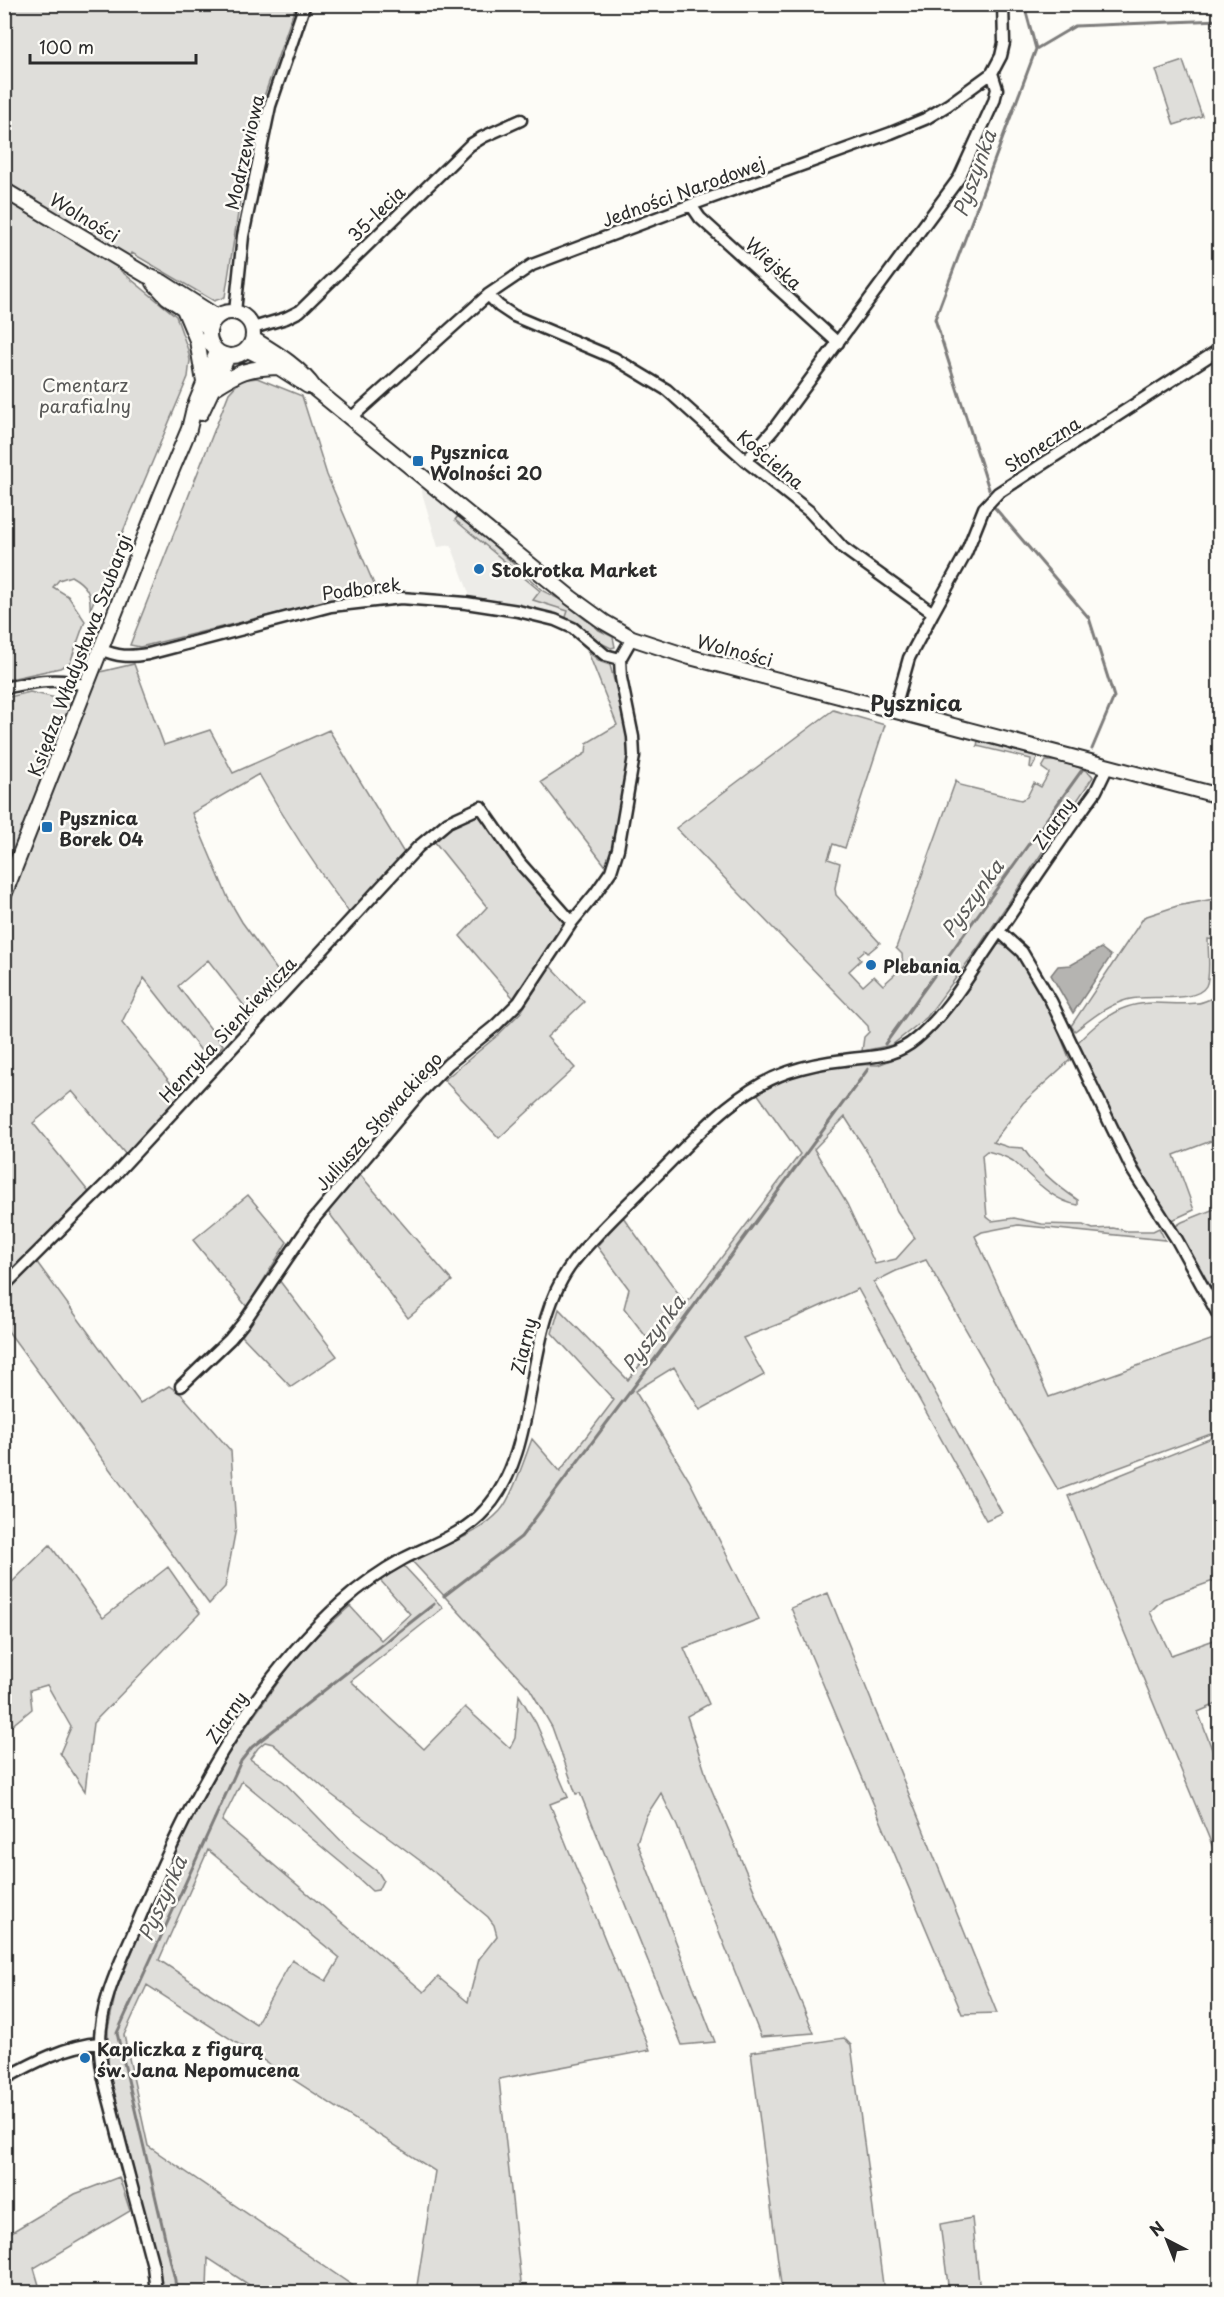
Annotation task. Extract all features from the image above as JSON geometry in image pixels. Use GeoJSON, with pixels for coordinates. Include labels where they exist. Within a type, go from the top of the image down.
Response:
{"type":"FeatureCollection","features":[{"type":"Feature","properties":{"kind":"street","name":"Modrzewiowa"},"geometry":{"type":"LineString","coordinates":[[236,312],[245,226],[270,106],[305,4]]}},
{"type":"Feature","properties":{"kind":"street"},"geometry":{"type":"LineString","coordinates":[[746,461],[773,430],[959,178],[994,101],[997,89],[992,73],[1001,56],[1004,43],[1003,4]]}},
{"type":"Feature","properties":{"kind":"street","name":"Jedności Narodowej"},"geometry":{"type":"LineString","coordinates":[[351,418],[488,295],[532,266],[925,119],[992,73]]}},
{"type":"Feature","properties":{"kind":"street","name":"35-lecia"},"geometry":{"type":"LineString","coordinates":[[251,339],[300,310],[470,145],[483,136],[521,120]]}},
{"type":"Feature","properties":{"kind":"street","name":"Wolności"},"geometry":{"type":"LineString","coordinates":[[4,190],[146,275],[162,282],[217,317]]}},
{"type":"Feature","properties":{"kind":"street","name":"Wiejska"},"geometry":{"type":"LineString","coordinates":[[691,205],[700,218],[838,343]]}},
{"type":"Feature","properties":{"kind":"street","name":"Wolności"},"geometry":{"type":"LineString","coordinates":[[146,275],[167,297],[201,320],[209,329]]}},
{"type":"Feature","properties":{"kind":"street","name":"Kościelna"},"geometry":{"type":"LineString","coordinates":[[488,295],[514,316],[614,358],[667,390],[746,461],[810,512],[843,548],[933,613]]}},
{"type":"Feature","properties":{"kind":"street"},"geometry":{"type":"LineString","coordinates":[[184,309],[197,340],[209,386],[239,372],[255,368],[278,367]]}},
{"type":"Feature","properties":{"kind":"street"},"geometry":{"type":"LineString","coordinates":[[236,312],[248,320],[251,339],[238,356],[222,354],[210,341],[209,329],[217,317],[223,313],[236,312]]}},
{"type":"Feature","properties":{"kind":"street","name":"Wolności"},"geometry":{"type":"LineString","coordinates":[[251,339],[278,367],[304,385],[315,389]]}},
{"type":"Feature","properties":{"kind":"street","name":"Wolności"},"geometry":{"type":"LineString","coordinates":[[251,339],[292,364],[315,389],[586,610],[632,638],[690,657],[1220,796]]}},
{"type":"Feature","properties":{"kind":"street","name":"Słoneczna"},"geometry":{"type":"LineString","coordinates":[[933,613],[966,554],[984,508],[998,493],[1220,349]]}},
{"type":"Feature","properties":{"kind":"street","name":"Księdza Władysława Szubargi"},"geometry":{"type":"LineString","coordinates":[[4,895],[100,649],[189,429],[202,411],[222,354]]}},
{"type":"Feature","properties":{"kind":"street","name":"Podborek"},"geometry":{"type":"LineString","coordinates":[[100,649],[117,656],[148,654],[331,606],[401,598],[477,605],[518,611],[555,620],[573,628],[605,654],[620,659]]}},
{"type":"Feature","properties":{"kind":"street"},"geometry":{"type":"LineString","coordinates":[[894,711],[909,658],[933,613]]}},
{"type":"Feature","properties":{"kind":"street"},"geometry":{"type":"LineString","coordinates":[[620,659],[632,638]]}},
{"type":"Feature","properties":{"kind":"street","name":"Juliusza Słowackiego"},"geometry":{"type":"LineString","coordinates":[[181,1386],[230,1339],[313,1220],[419,1094],[448,1064],[495,1026],[519,1002],[572,922],[611,871],[618,849],[634,756],[620,659]]}},
{"type":"Feature","properties":{"kind":"street"},"geometry":{"type":"LineString","coordinates":[[4,688],[44,680],[68,680],[86,686]]}},
{"type":"Feature","properties":{"kind":"street","name":"Ziarny"},"geometry":{"type":"LineString","coordinates":[[156,2292],[153,2266],[107,2092],[100,2043],[102,2025],[120,1964],[178,1832],[201,1786],[291,1655],[340,1604],[385,1569],[467,1527],[482,1514],[504,1485],[516,1453],[545,1322],[562,1279],[575,1260],[715,1118],[759,1085],[786,1073],[817,1065],[848,1059],[878,1058],[898,1051],[914,1041],[940,1015],[1095,791],[1108,766]]}},
{"type":"Feature","properties":{"kind":"street","name":"Henryka Sienkiewicza"},"geometry":{"type":"LineString","coordinates":[[4,1286],[111,1179],[418,847],[448,822],[481,807],[520,862],[572,922]]}},
{"type":"Feature","properties":{"kind":"street"},"geometry":{"type":"LineString","coordinates":[[999,931],[1022,952],[1052,1001],[1133,1171],[1177,1240],[1220,1318]]}},
{"type":"Feature","properties":{"kind":"street"},"geometry":{"type":"LineString","coordinates":[[4,2079],[61,2052],[88,2043],[100,2043]]}},
{"type":"Feature","properties":{"kind":"shaded area"},"geometry":{"type":"Polygon","coordinates":[[[420,486],[491,543],[512,567],[540,592],[554,595],[615,644],[613,648],[598,642],[582,627],[569,620],[471,599],[451,545],[438,547],[420,486]]]}},
{"type":"Feature","properties":{"kind":"shaded area"},"geometry":{"type":"Polygon","coordinates":[[[1101,948],[1111,956],[1073,1013],[1051,975],[1058,966],[1071,965],[1101,948]]]}},
{"type":"Feature","properties":{"kind":"green space","name":"Cmentarz parafialny"},"geometry":{"type":"Polygon","coordinates":[[[5,5],[296,5],[261,105],[241,194],[225,297],[214,301],[132,253],[121,271],[176,316],[190,360],[188,377],[90,610],[87,590],[76,579],[71,576],[59,580],[53,587],[68,596],[85,621],[70,663],[60,668],[5,680],[5,5]]]}},
{"type":"Feature","properties":{"kind":"green space"},"geometry":{"type":"Polygon","coordinates":[[[1183,61],[1202,116],[1174,125],[1156,70],[1183,61]]]}},
{"type":"Feature","properties":{"kind":"green space"},"geometry":{"type":"Polygon","coordinates":[[[257,378],[302,396],[327,475],[376,589],[140,647],[130,645],[229,393],[241,380],[257,378]]]}},
{"type":"Feature","properties":{"kind":"green space"},"geometry":{"type":"Polygon","coordinates":[[[458,516],[543,591],[559,599],[599,630],[613,637],[615,647],[611,648],[595,640],[580,625],[565,620],[568,611],[533,600],[540,591],[455,520],[458,516]]]}},
{"type":"Feature","properties":{"kind":"green space"},"geometry":{"type":"Polygon","coordinates":[[[588,652],[601,662],[610,665],[628,732],[630,749],[622,820],[608,869],[541,782],[586,753],[587,743],[617,725],[588,652]]]}},
{"type":"Feature","properties":{"kind":"green space"},"geometry":{"type":"Polygon","coordinates":[[[134,664],[164,745],[210,730],[233,773],[329,730],[404,853],[353,918],[303,847],[259,774],[192,813],[228,898],[242,922],[282,977],[253,1017],[208,960],[178,986],[223,1045],[210,1062],[144,978],[122,1022],[181,1096],[127,1156],[72,1091],[33,1123],[92,1196],[5,1284],[5,698],[30,692],[86,705],[100,672],[134,664]]]}},
{"type":"Feature","properties":{"kind":"green space"},"geometry":{"type":"Polygon","coordinates":[[[833,710],[885,725],[845,848],[833,844],[828,859],[840,863],[835,888],[836,895],[880,943],[868,953],[865,950],[858,956],[861,960],[849,971],[863,986],[874,976],[883,985],[903,967],[902,954],[896,948],[956,780],[960,785],[1021,800],[1027,797],[1034,783],[1041,787],[1049,773],[1042,768],[1046,761],[1072,765],[1093,777],[978,948],[927,1017],[892,1045],[862,1051],[864,1037],[869,1032],[868,1026],[676,828],[833,710]]]}},
{"type":"Feature","properties":{"kind":"green space"},"geometry":{"type":"Polygon","coordinates":[[[978,741],[1038,757],[1032,768],[1030,767],[1031,759],[977,746],[978,741]]]}},
{"type":"Feature","properties":{"kind":"green space"},"geometry":{"type":"Polygon","coordinates":[[[479,812],[563,915],[565,923],[516,1001],[460,936],[487,907],[434,841],[452,827],[479,812]]]}},
{"type":"Feature","properties":{"kind":"green space"},"geometry":{"type":"Polygon","coordinates":[[[1219,898],[1219,1138],[1174,1155],[1194,1210],[1170,1221],[1121,1133],[1078,1042],[1107,1017],[1127,1007],[1144,1003],[1199,1003],[1215,997],[1218,985],[1217,940],[1208,939],[1208,982],[1200,992],[1181,997],[1126,1000],[1105,1009],[1075,1031],[1071,1026],[1144,917],[1177,906],[1219,898]]]}},
{"type":"Feature","properties":{"kind":"green space"},"geometry":{"type":"Polygon","coordinates":[[[1000,944],[1011,950],[1032,977],[1070,1060],[1023,1103],[993,1142],[1008,1147],[1023,1148],[1048,1177],[1078,1200],[1078,1205],[1051,1194],[1013,1161],[987,1151],[982,1155],[987,1217],[992,1221],[1014,1218],[1042,1224],[1083,1225],[1093,1229],[1153,1231],[1159,1228],[1165,1240],[1018,1225],[982,1232],[975,1236],[1049,1397],[1219,1337],[1219,1431],[1058,1490],[926,1260],[874,1282],[1002,1513],[986,1520],[858,1289],[743,1338],[764,1375],[700,1410],[674,1367],[635,1391],[689,1480],[759,1619],[684,1648],[709,1704],[687,1716],[708,1781],[814,2033],[761,2037],[677,1826],[661,1793],[646,1816],[637,1842],[715,2042],[682,2045],[580,1793],[576,1794],[552,1727],[530,1689],[411,1560],[470,1534],[500,1511],[514,1487],[532,1439],[560,1471],[614,1400],[552,1333],[559,1309],[628,1380],[654,1347],[624,1308],[629,1289],[597,1246],[623,1217],[686,1304],[800,1154],[757,1093],[799,1074],[844,1064],[878,1065],[896,1058],[936,1029],[995,946],[1000,944]],[[845,1117],[814,1149],[847,1204],[875,1264],[896,1259],[915,1238],[897,1211],[883,1177],[845,1117]]]}},
{"type":"Feature","properties":{"kind":"green space"},"geometry":{"type":"Polygon","coordinates":[[[550,966],[584,1002],[547,1037],[575,1068],[499,1138],[444,1080],[498,1035],[521,1012],[550,966]]]}},
{"type":"Feature","properties":{"kind":"green space"},"geometry":{"type":"Polygon","coordinates":[[[357,1171],[452,1281],[408,1318],[326,1209],[357,1171]]]}},
{"type":"Feature","properties":{"kind":"green space"},"geometry":{"type":"Polygon","coordinates":[[[248,1195],[287,1242],[247,1307],[193,1240],[248,1195]]]}},
{"type":"Feature","properties":{"kind":"green space"},"geometry":{"type":"Polygon","coordinates":[[[1219,1207],[1219,1306],[1174,1227],[1219,1207]]]}},
{"type":"Feature","properties":{"kind":"green space"},"geometry":{"type":"Polygon","coordinates":[[[36,1261],[140,1403],[169,1386],[182,1395],[231,1451],[236,1528],[225,1587],[209,1604],[5,1327],[5,1292],[36,1261]]]}},
{"type":"Feature","properties":{"kind":"green space"},"geometry":{"type":"Polygon","coordinates":[[[279,1280],[337,1356],[291,1387],[242,1336],[279,1280]]]}},
{"type":"Feature","properties":{"kind":"green space"},"geometry":{"type":"Polygon","coordinates":[[[1219,1435],[1219,1579],[1163,1599],[1150,1612],[1171,1655],[1214,1640],[1219,1655],[1219,1703],[1198,1712],[1219,1768],[1219,1862],[1068,1496],[1219,1435]]]}},
{"type":"Feature","properties":{"kind":"green space"},"geometry":{"type":"Polygon","coordinates":[[[50,1545],[103,1618],[168,1567],[200,1613],[93,1723],[85,1791],[60,1753],[71,1727],[47,1685],[30,1690],[32,1709],[5,1731],[5,1589],[50,1545]]]}},
{"type":"Feature","properties":{"kind":"green space"},"geometry":{"type":"Polygon","coordinates":[[[403,1565],[443,1608],[351,1681],[424,1749],[465,1707],[510,1748],[515,1738],[519,1695],[536,1723],[568,1797],[550,1804],[650,2050],[499,2079],[522,2292],[416,2292],[435,2171],[147,1985],[124,2035],[148,2146],[362,2292],[260,2292],[208,2258],[207,2290],[210,2292],[162,2292],[161,2277],[108,2068],[108,2029],[116,1991],[162,1881],[188,1826],[231,1748],[289,1667],[317,1636],[350,1606],[381,1640],[410,1614],[380,1580],[403,1565]],[[265,1742],[250,1759],[284,1782],[351,1851],[378,1872],[383,1880],[378,1890],[372,1891],[242,1781],[222,1821],[424,1992],[438,1977],[468,2002],[479,1959],[497,1936],[494,1925],[488,1917],[422,1862],[332,1795],[273,1744],[265,1742]],[[208,1850],[159,1960],[256,2024],[292,1960],[326,1981],[340,1958],[208,1850]]]}},
{"type":"Feature","properties":{"kind":"green space"},"geometry":{"type":"Polygon","coordinates":[[[828,1593],[997,2013],[962,2014],[791,1608],[828,1593]]]}},
{"type":"Feature","properties":{"kind":"green space"},"geometry":{"type":"Polygon","coordinates":[[[844,2038],[851,2045],[884,2292],[782,2292],[751,2052],[844,2038]]]}},
{"type":"Feature","properties":{"kind":"green space"},"geometry":{"type":"Polygon","coordinates":[[[119,2177],[130,2211],[34,2268],[41,2292],[5,2292],[5,2236],[75,2194],[119,2177]]]}},
{"type":"Feature","properties":{"kind":"green space"},"geometry":{"type":"Polygon","coordinates":[[[972,2218],[980,2292],[949,2292],[940,2224],[972,2218]]]}},
{"type":"Feature","properties":{"kind":"waterway"},"geometry":{"type":"LineString","coordinates":[[1027,4],[1026,12],[1036,49]]}},
{"type":"Feature","properties":{"kind":"waterway","name":"Pyszynka"},"geometry":{"type":"LineString","coordinates":[[989,489],[935,319],[1036,49],[1075,26],[1220,20]]}},
{"type":"Feature","properties":{"kind":"waterway","name":"Pyszynka"},"geometry":{"type":"LineString","coordinates":[[995,508],[1089,618],[1114,697],[1092,749]]}},
{"type":"Feature","properties":{"kind":"waterway","name":"Pyszynka"},"geometry":{"type":"LineString","coordinates":[[885,1044],[1082,770]]}},
{"type":"Feature","properties":{"kind":"waterway","name":"Pyszynka"},"geometry":{"type":"LineString","coordinates":[[444,1596],[521,1537],[868,1069]]}},
{"type":"Feature","properties":{"kind":"waterway","name":"Pyszynka"},"geometry":{"type":"LineString","coordinates":[[176,2292],[117,2033],[241,1761],[252,1747],[434,1604]]}},
{"type":"Feature","properties":{"kind":"place","name":"Pysznica Wolności 20"},"geometry":{"type":"Point","coordinates":[418,461]}},
{"type":"Feature","properties":{"kind":"place","name":"Stokrotka Market"},"geometry":{"type":"Point","coordinates":[479,569]}},
{"type":"Feature","properties":{"kind":"place","name":"Pysznica Borek 04"},"geometry":{"type":"Point","coordinates":[47,827]}},
{"type":"Feature","properties":{"kind":"place","name":"Plebania"},"geometry":{"type":"Point","coordinates":[871,965]}},
{"type":"Feature","properties":{"kind":"place","name":"Kapliczka z figurą św. Jana Nepomucena"},"geometry":{"type":"Point","coordinates":[85,2058]}},
{"type":"Feature","properties":{"kind":"district","name":"Pysznica"},"geometry":{"type":"Point","coordinates":[916,702]}}]}
